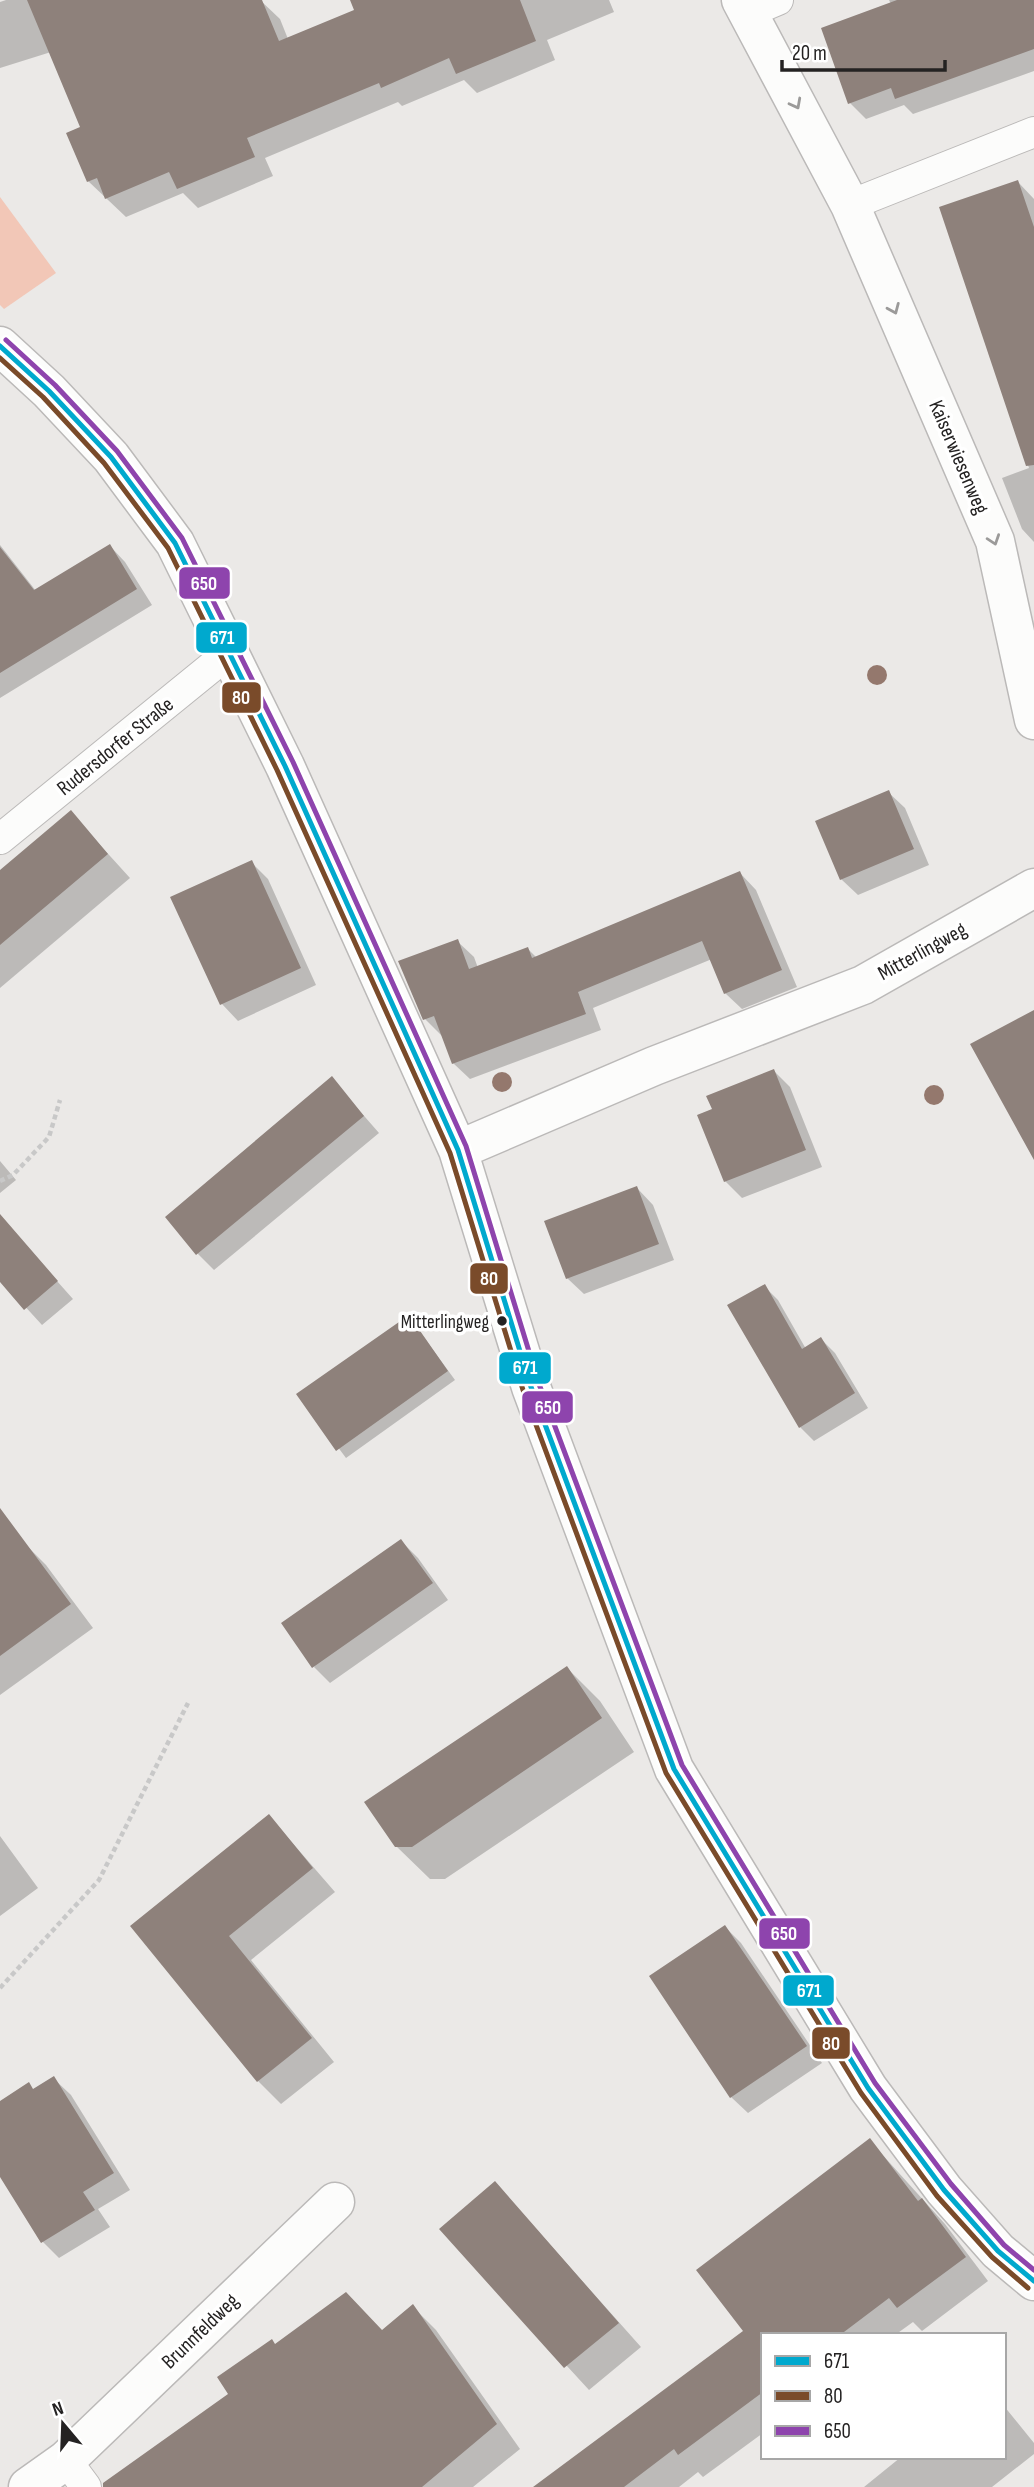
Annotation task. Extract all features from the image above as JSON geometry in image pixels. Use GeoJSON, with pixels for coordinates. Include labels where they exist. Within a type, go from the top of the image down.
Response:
{"type":"FeatureCollection","features":[{"type":"Feature","properties":{"kind":"street","name":"Kaiserwiesenweg"},"geometry":{"type":"LineString","coordinates":[[756,4],[850,205],[995,541],[1034,720]]}},
{"type":"Feature","properties":{"kind":"street"},"geometry":{"type":"LineString","coordinates":[[0,346],[49,391],[119,467],[175,543],[230,652],[458,1150],[531,1387],[674,1769],[868,2088],[944,2190],[998,2251],[1034,2281]]}},
{"type":"Feature","properties":{"kind":"street","name":"Mitterlingweg"},"geometry":{"type":"LineString","coordinates":[[458,1150],[654,1066],[863,985],[1034,888]]}},
{"type":"Feature","properties":{"kind":"street","name":"Brunnfeldweg"},"geometry":{"type":"LineString","coordinates":[[28,2487],[76,2473],[335,2202]]}},
{"type":"Feature","properties":{"kind":"lane"},"geometry":{"type":"LineString","coordinates":[[850,205],[1034,132]]}},
{"type":"Feature","properties":{"kind":"lane","name":"Rudersdorfer Straße"},"geometry":{"type":"LineString","coordinates":[[0,839],[230,652]]}},
{"type":"Feature","properties":{"kind":"path"},"geometry":{"type":"LineString","coordinates":[[0,1181],[13,1175],[49,1137],[60,1100]]}},
{"type":"Feature","properties":{"kind":"path"},"geometry":{"type":"LineString","coordinates":[[0,1988],[99,1880],[188,1703]]}},
{"type":"Feature","properties":{"kind":"shaded area"},"geometry":{"type":"Polygon","coordinates":[[[0,197],[56,273],[4,309],[0,305],[0,197]]]}},
{"type":"Feature","properties":{"kind":"building"},"geometry":{"type":"Polygon","coordinates":[[[27,0],[262,0],[279,41],[354,10],[350,0],[520,0],[536,41],[456,74],[449,58],[381,88],[379,83],[247,138],[255,157],[177,189],[169,172],[105,199],[97,178],[87,182],[66,133],[80,127],[27,0]]]}},
{"type":"Feature","properties":{"kind":"building"},"geometry":{"type":"Polygon","coordinates":[[[897,0],[1034,0],[1034,49],[895,99],[891,88],[848,104],[821,28],[897,0]]]}},
{"type":"Feature","properties":{"kind":"building"},"geometry":{"type":"Polygon","coordinates":[[[1018,180],[1034,227],[1034,465],[1026,466],[939,207],[1018,180]]]}},
{"type":"Feature","properties":{"kind":"building"},"geometry":{"type":"Polygon","coordinates":[[[110,544],[137,589],[0,673],[0,547],[34,590],[110,544]]]}},
{"type":"Feature","properties":{"kind":"building"},"geometry":{"type":"Polygon","coordinates":[[[889,790],[914,849],[840,880],[815,821],[889,790]]]}},
{"type":"Feature","properties":{"kind":"building"},"geometry":{"type":"Polygon","coordinates":[[[71,810],[108,854],[0,945],[0,870],[71,810]]]}},
{"type":"Feature","properties":{"kind":"building"},"geometry":{"type":"Polygon","coordinates":[[[252,860],[301,968],[220,1005],[170,897],[252,860]]]}},
{"type":"Feature","properties":{"kind":"building"},"geometry":{"type":"Polygon","coordinates":[[[740,871],[782,970],[724,994],[702,941],[578,992],[586,1014],[452,1064],[434,1016],[423,1020],[398,961],[458,939],[469,969],[528,947],[532,958],[740,871]]]}},
{"type":"Feature","properties":{"kind":"building"},"geometry":{"type":"Polygon","coordinates":[[[1034,1010],[1034,1160],[970,1044],[1034,1010]]]}},
{"type":"Feature","properties":{"kind":"building"},"geometry":{"type":"Polygon","coordinates":[[[774,1069],[806,1150],[724,1182],[697,1115],[712,1109],[706,1096],[774,1069]]]}},
{"type":"Feature","properties":{"kind":"building"},"geometry":{"type":"Polygon","coordinates":[[[332,1076],[364,1116],[196,1255],[165,1217],[332,1076]]]}},
{"type":"Feature","properties":{"kind":"building"},"geometry":{"type":"Polygon","coordinates":[[[637,1186],[659,1244],[566,1279],[544,1221],[637,1186]]]}},
{"type":"Feature","properties":{"kind":"building"},"geometry":{"type":"Polygon","coordinates":[[[0,1214],[58,1281],[24,1310],[0,1282],[0,1214]]]}},
{"type":"Feature","properties":{"kind":"building"},"geometry":{"type":"Polygon","coordinates":[[[765,1284],[802,1349],[821,1337],[855,1393],[799,1428],[727,1305],[765,1284]]]}},
{"type":"Feature","properties":{"kind":"building"},"geometry":{"type":"Polygon","coordinates":[[[409,1315],[448,1371],[336,1451],[296,1394],[409,1315]]]}},
{"type":"Feature","properties":{"kind":"building"},"geometry":{"type":"Polygon","coordinates":[[[0,1508],[71,1604],[0,1656],[0,1508]]]}},
{"type":"Feature","properties":{"kind":"building"},"geometry":{"type":"Polygon","coordinates":[[[401,1539],[433,1583],[312,1668],[281,1623],[401,1539]]]}},
{"type":"Feature","properties":{"kind":"building"},"geometry":{"type":"Polygon","coordinates":[[[567,1666],[602,1718],[412,1847],[395,1847],[364,1802],[567,1666]]]}},
{"type":"Feature","properties":{"kind":"building"},"geometry":{"type":"Polygon","coordinates":[[[269,1814],[313,1868],[229,1936],[312,2038],[257,2082],[130,1926],[269,1814]]]}},
{"type":"Feature","properties":{"kind":"building"},"geometry":{"type":"Polygon","coordinates":[[[725,1925],[807,2046],[730,2098],[649,1976],[725,1925]]]}},
{"type":"Feature","properties":{"kind":"building"},"geometry":{"type":"Polygon","coordinates":[[[54,2076],[114,2173],[83,2192],[95,2210],[41,2243],[0,2177],[0,2101],[29,2082],[33,2089],[54,2076]]]}},
{"type":"Feature","properties":{"kind":"building"},"geometry":{"type":"Polygon","coordinates":[[[870,2138],[918,2201],[922,2198],[966,2257],[897,2308],[889,2298],[843,2333],[761,2333],[761,2393],[678,2455],[674,2449],[624,2487],[533,2487],[743,2331],[696,2270],[870,2138]]]}},
{"type":"Feature","properties":{"kind":"building"},"geometry":{"type":"Polygon","coordinates":[[[495,2181],[619,2323],[564,2368],[439,2229],[495,2181]]]}},
{"type":"Feature","properties":{"kind":"building"},"geometry":{"type":"Polygon","coordinates":[[[346,2292],[382,2330],[413,2304],[497,2424],[422,2487],[103,2487],[103,2483],[228,2394],[217,2377],[272,2339],[275,2344],[346,2292]]]}},
{"type":"Feature","properties":{"kind":"transit line","name":"650"},"geometry":{"type":"LineString","coordinates":[[6,340],[55,385],[117,451],[182,538],[293,762],[466,1146],[539,1384],[682,1765],[875,2083],[951,2184],[1004,2245],[1034,2270]]}},
{"type":"Feature","properties":{"kind":"transit line","name":"671"},"geometry":{"type":"LineString","coordinates":[[0,346],[49,391],[111,457],[175,543],[285,766],[458,1150],[531,1387],[674,1769],[868,2088],[944,2190],[998,2251],[1034,2281]]}},
{"type":"Feature","properties":{"kind":"transit line","name":"80"},"geometry":{"type":"LineString","coordinates":[[0,358],[43,397],[104,463],[168,548],[277,770],[450,1153],[523,1390],[666,1773],[861,2093],[937,2196],[992,2257],[1028,2288]]}},
{"type":"Feature","properties":{"kind":"place","name":"Mitterlingweg"},"geometry":{"type":"Point","coordinates":[502,1321]}}]}
